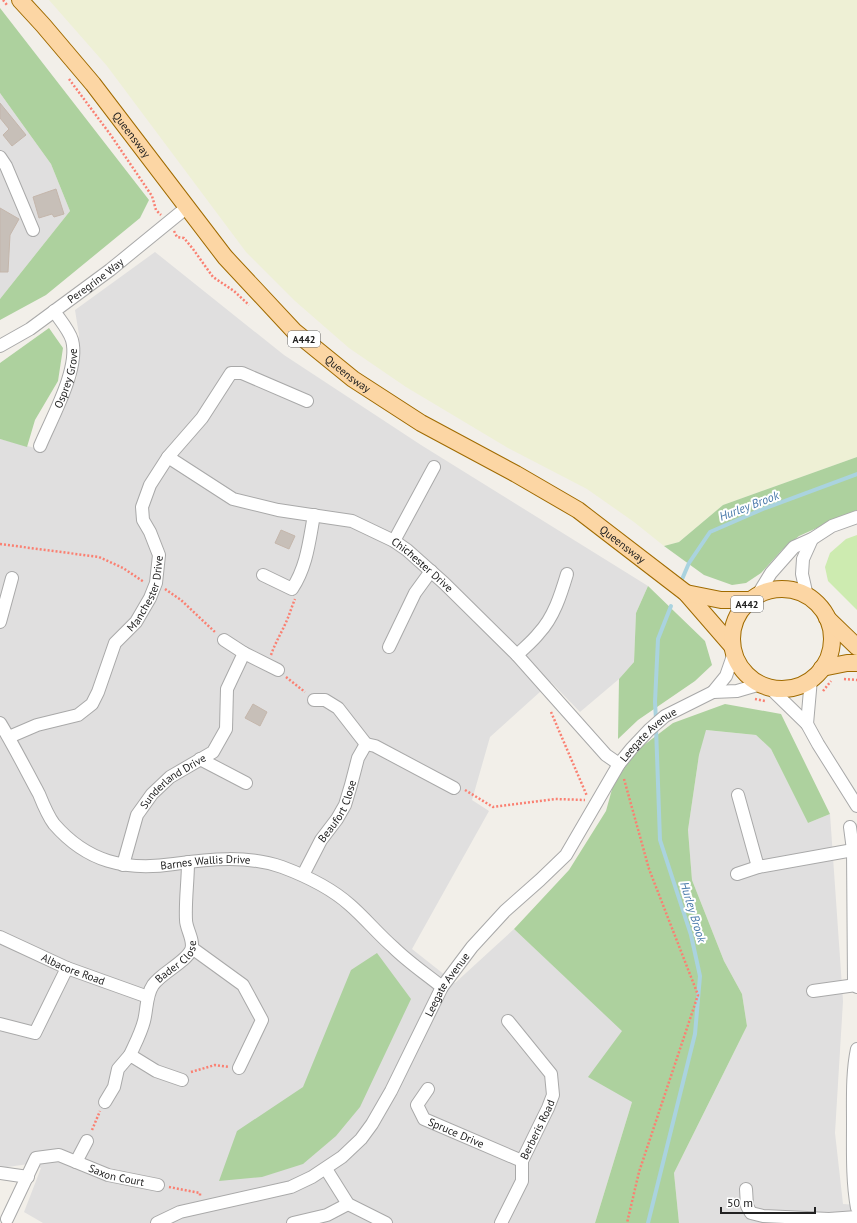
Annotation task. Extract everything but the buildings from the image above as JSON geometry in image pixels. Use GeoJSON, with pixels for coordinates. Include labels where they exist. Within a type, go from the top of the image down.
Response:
{"type":"FeatureCollection","features":[{"type":"Feature","properties":{"kind":"main road","name":"Queensway"},"geometry":{"type":"LineString","coordinates":[[14,3],[43,25],[93,84],[186,208],[225,257],[294,331],[353,379],[421,423],[516,474],[578,510],[680,588]]}},
{"type":"Feature","properties":{"kind":"main road","name":"A442"},"geometry":{"type":"LineString","coordinates":[[680,588],[721,600],[753,598],[773,590],[791,590],[808,596],[819,606],[827,618],[857,647]]}},
{"type":"Feature","properties":{"kind":"main road","name":"A442"},"geometry":{"type":"LineString","coordinates":[[680,588],[733,649],[740,666],[749,677],[765,686],[783,689],[798,686],[811,679],[828,673],[832,635],[827,618]]}},
{"type":"Feature","properties":{"kind":"main road","name":"A442"},"geometry":{"type":"LineString","coordinates":[[733,649],[733,629],[739,613],[753,598]]}},
{"type":"Feature","properties":{"kind":"main road"},"geometry":{"type":"LineString","coordinates":[[828,673],[847,663],[857,663]]}},
{"type":"Feature","properties":{"kind":"street"},"geometry":{"type":"LineString","coordinates":[[0,157],[6,166],[33,230]]}},
{"type":"Feature","properties":{"kind":"street","name":"Peregrine Way"},"geometry":{"type":"LineString","coordinates":[[0,346],[30,329],[110,270],[186,208]]}},
{"type":"Feature","properties":{"kind":"street","name":"Osprey Grove"},"geometry":{"type":"LineString","coordinates":[[40,446],[69,378],[73,357],[72,339],[54,311]]}},
{"type":"Feature","properties":{"kind":"street","name":"Manchester Drive"},"geometry":{"type":"LineString","coordinates":[[9,738],[36,725],[78,715],[92,704],[98,692],[115,643],[136,622],[155,586],[159,555],[150,532],[143,520],[142,507],[150,485],[168,457],[202,418],[231,373],[242,373],[307,401]]}},
{"type":"Feature","properties":{"kind":"street","name":"Chichester Drive"},"geometry":{"type":"LineString","coordinates":[[168,457],[233,499],[278,510],[352,522],[394,541],[431,571],[517,655],[606,755],[620,764]]}},
{"type":"Feature","properties":{"kind":"street"},"geometry":{"type":"LineString","coordinates":[[394,541],[434,467]]}},
{"type":"Feature","properties":{"kind":"street"},"geometry":{"type":"LineString","coordinates":[[263,575],[292,589],[305,562],[314,515]]}},
{"type":"Feature","properties":{"kind":"street"},"geometry":{"type":"LineString","coordinates":[[753,598],[771,573],[794,547],[832,526],[857,517]]}},
{"type":"Feature","properties":{"kind":"street"},"geometry":{"type":"LineString","coordinates":[[808,596],[802,574],[803,559],[812,538]]}},
{"type":"Feature","properties":{"kind":"street"},"geometry":{"type":"LineString","coordinates":[[389,647],[414,593],[431,571]]}},
{"type":"Feature","properties":{"kind":"street"},"geometry":{"type":"LineString","coordinates":[[517,655],[540,632],[553,613],[567,574]]}},
{"type":"Feature","properties":{"kind":"street"},"geometry":{"type":"LineString","coordinates":[[0,622],[12,578]]}},
{"type":"Feature","properties":{"kind":"street"},"geometry":{"type":"LineString","coordinates":[[224,640],[243,656],[273,668]]}},
{"type":"Feature","properties":{"kind":"street","name":"Leegate Avenue"},"geometry":{"type":"LineString","coordinates":[[713,692],[726,676],[733,649]]}},
{"type":"Feature","properties":{"kind":"street","name":"Sunderland Drive"},"geometry":{"type":"LineString","coordinates":[[123,865],[137,815],[152,794],[170,777],[214,752],[226,728],[227,689],[243,656]]}},
{"type":"Feature","properties":{"kind":"street"},"geometry":{"type":"LineString","coordinates":[[807,724],[811,679]]}},
{"type":"Feature","properties":{"kind":"street"},"geometry":{"type":"LineString","coordinates":[[765,686],[807,724],[857,806]]}},
{"type":"Feature","properties":{"kind":"street","name":"Leegate Avenue"},"geometry":{"type":"LineString","coordinates":[[157,1223],[180,1212],[202,1206],[291,1187],[326,1169],[342,1157],[361,1139],[372,1124],[391,1091],[442,987],[472,947],[505,911],[566,855],[620,764],[648,730],[663,718],[713,692],[765,686]]}},
{"type":"Feature","properties":{"kind":"street"},"geometry":{"type":"LineString","coordinates":[[320,700],[338,708],[366,744],[375,746],[458,788]]}},
{"type":"Feature","properties":{"kind":"street","name":"Barnes Wallis Drive"},"geometry":{"type":"LineString","coordinates":[[0,722],[54,823],[79,847],[104,860],[123,865],[164,865],[220,859],[253,860],[280,866],[303,875],[328,888],[350,904],[393,948],[442,987]]}},
{"type":"Feature","properties":{"kind":"street","name":"Beaufort Close"},"geometry":{"type":"LineString","coordinates":[[303,875],[321,840],[337,819],[344,805],[358,758],[366,744]]}},
{"type":"Feature","properties":{"kind":"street"},"geometry":{"type":"LineString","coordinates":[[200,759],[246,783]]}},
{"type":"Feature","properties":{"kind":"street"},"geometry":{"type":"LineString","coordinates":[[738,795],[758,867]]}},
{"type":"Feature","properties":{"kind":"street"},"geometry":{"type":"LineString","coordinates":[[813,992],[856,986],[854,982],[853,850],[850,827]]}},
{"type":"Feature","properties":{"kind":"street"},"geometry":{"type":"LineString","coordinates":[[738,874],[758,867],[853,850]]}},
{"type":"Feature","properties":{"kind":"street","name":"Bader Close"},"geometry":{"type":"LineString","coordinates":[[104,1102],[114,1087],[118,1069],[130,1055],[138,1038],[144,1021],[148,997],[153,986],[188,954],[192,948],[186,922],[188,862]]}},
{"type":"Feature","properties":{"kind":"street","name":"Albacore Road"},"geometry":{"type":"LineString","coordinates":[[0,937],[67,968],[148,997]]}},
{"type":"Feature","properties":{"kind":"street"},"geometry":{"type":"LineString","coordinates":[[192,948],[243,985],[262,1020],[239,1068]]}},
{"type":"Feature","properties":{"kind":"street"},"geometry":{"type":"LineString","coordinates":[[0,1024],[35,1034],[67,968]]}},
{"type":"Feature","properties":{"kind":"street","name":"Berberis Road"},"geometry":{"type":"LineString","coordinates":[[501,1223],[522,1181],[522,1161],[553,1095],[551,1074],[508,1021]]}},
{"type":"Feature","properties":{"kind":"street"},"geometry":{"type":"LineString","coordinates":[[857,1049],[853,1078],[853,1188],[857,1208]]}},
{"type":"Feature","properties":{"kind":"street"},"geometry":{"type":"LineString","coordinates":[[130,1055],[156,1071],[182,1080]]}},
{"type":"Feature","properties":{"kind":"street","name":"Spruce Drive"},"geometry":{"type":"LineString","coordinates":[[428,1089],[417,1105],[424,1119],[522,1161]]}},
{"type":"Feature","properties":{"kind":"street","name":"Saxon Court"},"geometry":{"type":"LineString","coordinates":[[76,1162],[87,1141]]}},
{"type":"Feature","properties":{"kind":"street","name":"Saxon Court"},"geometry":{"type":"LineString","coordinates":[[7,1219],[36,1158],[59,1155],[108,1175],[158,1185]]}},
{"type":"Feature","properties":{"kind":"street"},"geometry":{"type":"LineString","coordinates":[[326,1169],[348,1204],[386,1223]]}},
{"type":"Feature","properties":{"kind":"street"},"geometry":{"type":"LineString","coordinates":[[0,1173],[28,1177]]}},
{"type":"Feature","properties":{"kind":"street"},"geometry":{"type":"LineString","coordinates":[[746,1189],[746,1206],[751,1213],[763,1216],[829,1219],[857,1218]]}},
{"type":"Feature","properties":{"kind":"street"},"geometry":{"type":"LineString","coordinates":[[293,1223],[327,1215],[348,1204]]}},
{"type":"Feature","properties":{"kind":"path"},"geometry":{"type":"LineString","coordinates":[[3,0],[14,3]]}},
{"type":"Feature","properties":{"kind":"path"},"geometry":{"type":"LineString","coordinates":[[69,79],[110,134],[152,196]]}},
{"type":"Feature","properties":{"kind":"path"},"geometry":{"type":"LineString","coordinates":[[0,544],[99,557],[123,568],[181,600],[224,640]]}},
{"type":"Feature","properties":{"kind":"path"},"geometry":{"type":"LineString","coordinates":[[298,579],[302,586],[274,646],[273,668],[320,700]]}},
{"type":"Feature","properties":{"kind":"path"},"geometry":{"type":"LineString","coordinates":[[821,694],[828,673]]}},
{"type":"Feature","properties":{"kind":"path"},"geometry":{"type":"LineString","coordinates":[[840,679],[857,680]]}},
{"type":"Feature","properties":{"kind":"path"},"geometry":{"type":"LineString","coordinates":[[749,698],[763,700],[768,703]]}},
{"type":"Feature","properties":{"kind":"path"},"geometry":{"type":"LineString","coordinates":[[458,788],[493,807],[555,799],[589,801],[549,707]]}},
{"type":"Feature","properties":{"kind":"path"},"geometry":{"type":"LineString","coordinates":[[620,764],[649,869],[698,995],[639,1172],[627,1223]]}},
{"type":"Feature","properties":{"kind":"path"},"geometry":{"type":"LineString","coordinates":[[182,1080],[188,1073],[215,1065],[239,1068]]}},
{"type":"Feature","properties":{"kind":"path"},"geometry":{"type":"LineString","coordinates":[[87,1141],[104,1102]]}},
{"type":"Feature","properties":{"kind":"path"},"geometry":{"type":"LineString","coordinates":[[158,1185],[200,1193],[202,1206]]}},
{"type":"Feature","properties":{"kind":"shaded area"},"geometry":{"type":"Polygon","coordinates":[[[0,93],[51,164],[70,211],[0,299],[0,93]]]}},
{"type":"Feature","properties":{"kind":"shaded area"},"geometry":{"type":"Polygon","coordinates":[[[155,252],[284,355],[421,445],[648,586],[636,613],[634,662],[619,679],[580,712],[551,682],[490,737],[472,800],[489,811],[412,949],[455,983],[514,929],[623,1031],[632,1102],[595,1223],[43,1223],[24,1212],[41,1168],[29,1164],[0,1168],[0,439],[43,450],[77,377],[79,335],[75,310],[155,252]]]}},
{"type":"Feature","properties":{"kind":"shaded area"},"geometry":{"type":"Polygon","coordinates":[[[705,730],[756,735],[771,749],[808,823],[830,814],[843,1001],[835,1133],[843,1204],[857,1205],[857,1223],[679,1223],[674,1173],[747,1026],[742,994],[724,961],[692,880],[688,830],[699,755],[705,730]]]}},
{"type":"Feature","properties":{"kind":"green space"},"geometry":{"type":"Polygon","coordinates":[[[49,0],[857,0],[857,457],[723,505],[679,542],[664,546],[634,522],[587,489],[508,448],[406,387],[349,348],[295,301],[246,252],[107,66],[49,0]]]}},
{"type":"Feature","properties":{"kind":"green space"},"geometry":{"type":"Polygon","coordinates":[[[0,8],[149,200],[140,218],[46,295],[0,320],[0,299],[70,211],[51,164],[0,93],[0,8]]]}},
{"type":"Feature","properties":{"kind":"green space"},"geometry":{"type":"Polygon","coordinates":[[[49,328],[63,348],[58,381],[35,420],[27,447],[0,439],[0,363],[49,328]]]}},
{"type":"Feature","properties":{"kind":"green space"},"geometry":{"type":"Polygon","coordinates":[[[857,457],[857,510],[799,536],[782,550],[761,573],[746,583],[732,585],[704,575],[664,546],[679,542],[723,505],[857,457]]]}},
{"type":"Feature","properties":{"kind":"green space"},"geometry":{"type":"Polygon","coordinates":[[[857,535],[857,610],[828,581],[825,567],[830,553],[846,539],[857,535]]]}},
{"type":"Feature","properties":{"kind":"green space"},"geometry":{"type":"Polygon","coordinates":[[[648,586],[705,641],[712,665],[695,681],[638,720],[618,739],[619,679],[634,662],[636,613],[648,586]]]}},
{"type":"Feature","properties":{"kind":"green space"},"geometry":{"type":"Polygon","coordinates":[[[725,704],[781,714],[830,814],[808,823],[771,749],[756,735],[706,730],[699,755],[688,830],[692,880],[724,961],[742,994],[747,1026],[674,1173],[679,1223],[595,1223],[632,1102],[588,1077],[622,1031],[514,929],[569,870],[606,811],[619,764],[673,723],[725,704]]]}},
{"type":"Feature","properties":{"kind":"green space"},"geometry":{"type":"Polygon","coordinates":[[[377,953],[411,999],[360,1107],[336,1136],[303,1164],[262,1177],[219,1181],[237,1131],[303,1087],[351,970],[377,953]]]}},
{"type":"Feature","properties":{"kind":"waterway","name":"Hurley Brook"},"geometry":{"type":"LineString","coordinates":[[680,584],[689,563],[710,532],[763,509],[857,474]]}},
{"type":"Feature","properties":{"kind":"waterway","name":"Hurley Brook"},"geometry":{"type":"LineString","coordinates":[[656,720],[655,702],[658,639],[671,606]]}},
{"type":"Feature","properties":{"kind":"waterway","name":"Hurley Brook"},"geometry":{"type":"LineString","coordinates":[[648,1223],[695,1034],[700,976],[691,935],[660,840],[656,727]]}}]}
